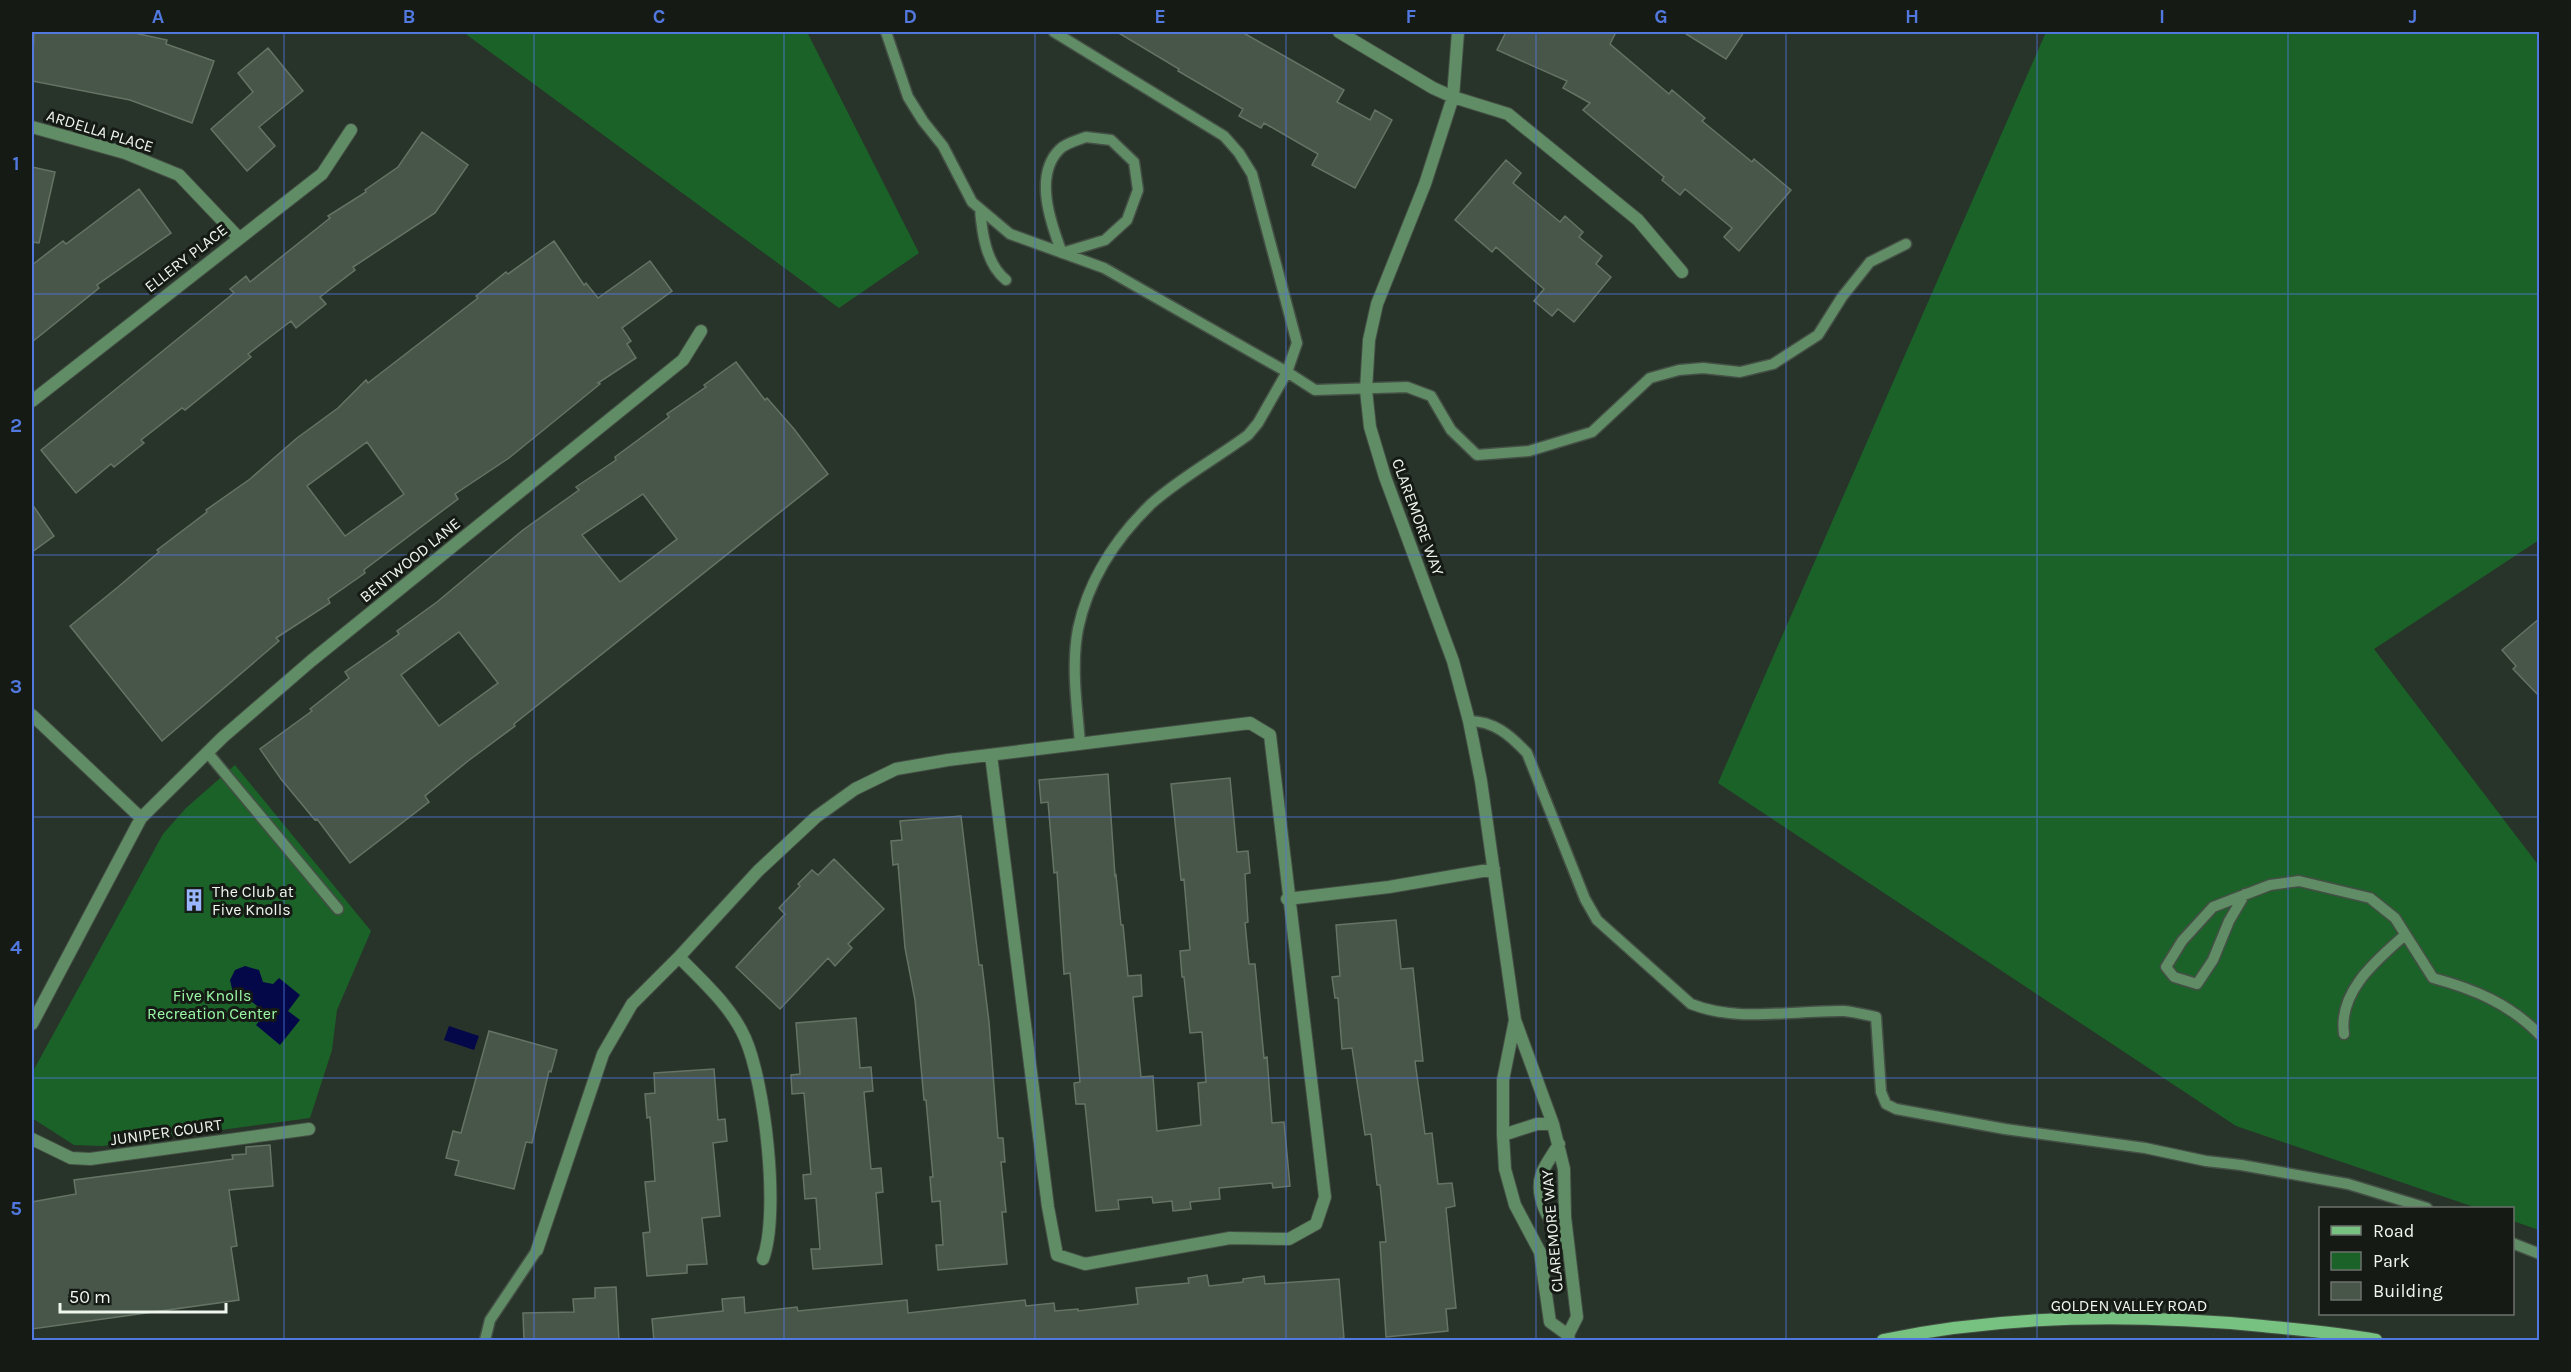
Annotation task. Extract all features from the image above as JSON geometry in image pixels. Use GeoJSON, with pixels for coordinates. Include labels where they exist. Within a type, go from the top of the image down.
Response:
{"type":"FeatureCollection","features":[{"type":"Feature","properties":{"kind":"main road","name":"GOLDEN VALLEY ROAD"},"geometry":{"type":"LineString","coordinates":[[1883,1341],[1960,1328],[2118,1319],[2209,1321],[2341,1334],[2376,1341]]}},
{"type":"Feature","properties":{"kind":"street"},"geometry":{"type":"LineString","coordinates":[[1339,32],[1433,88],[1453,97],[1508,114],[1638,220],[1682,272]]}},
{"type":"Feature","properties":{"kind":"street","name":"CLAREMORE WAY"},"geometry":{"type":"LineString","coordinates":[[1458,32],[1453,97],[1425,184],[1377,304],[1368,340],[1366,390],[1370,427],[1385,477],[1453,661],[1469,721],[1481,781],[1515,1020],[1553,1124],[1564,1169],[1568,1248],[1576,1317],[1568,1338],[1550,1322],[1540,1252],[1515,1206],[1505,1169],[1503,1080],[1515,1020]]}},
{"type":"Feature","properties":{"kind":"street","name":"ARDELLA PLACE"},"geometry":{"type":"LineString","coordinates":[[32,127],[125,153],[179,175],[238,237]]}},
{"type":"Feature","properties":{"kind":"street","name":"ELLERY PLACE"},"geometry":{"type":"LineString","coordinates":[[32,401],[238,237],[322,174],[351,130]]}},
{"type":"Feature","properties":{"kind":"street","name":"BENTWOOD LANE"},"geometry":{"type":"LineString","coordinates":[[32,1024],[141,818],[207,752],[310,661],[683,360],[701,332]]}},
{"type":"Feature","properties":{"kind":"street"},"geometry":{"type":"LineString","coordinates":[[32,715],[141,818]]}},
{"type":"Feature","properties":{"kind":"street"},"geometry":{"type":"LineString","coordinates":[[537,1250],[603,1054],[632,1004],[679,957],[758,870],[816,817],[855,789],[896,769],[991,755],[1080,743],[1250,723],[1270,735],[1287,899],[1325,1197],[1316,1224],[1289,1239],[1230,1238],[1085,1264],[1057,1255],[1048,1207],[991,755]]}},
{"type":"Feature","properties":{"kind":"street"},"geometry":{"type":"LineString","coordinates":[[1287,899],[1389,887],[1494,869]]}},
{"type":"Feature","properties":{"kind":"street"},"geometry":{"type":"LineString","coordinates":[[679,957],[724,1004],[745,1037],[759,1078],[771,1197],[769,1244],[763,1259]]}},
{"type":"Feature","properties":{"kind":"street"},"geometry":{"type":"LineString","coordinates":[[1503,1135],[1538,1124],[1553,1124]]}},
{"type":"Feature","properties":{"kind":"street","name":"JUNIPER COURT"},"geometry":{"type":"LineString","coordinates":[[32,1139],[70,1158],[90,1159],[309,1129]]}},
{"type":"Feature","properties":{"kind":"street"},"geometry":{"type":"LineString","coordinates":[[1559,1144],[1542,1174],[1540,1197],[1568,1248]]}},
{"type":"Feature","properties":{"kind":"lane"},"geometry":{"type":"LineString","coordinates":[[886,32],[909,97],[923,121],[943,146],[972,202],[1010,234],[1104,268],[1315,390],[1407,387],[1431,396],[1451,430],[1477,454],[1528,451],[1592,432],[1650,378],[1679,370],[1703,368],[1740,372],[1773,364],[1818,335],[1842,297],[1870,262],[1906,244]]}},
{"type":"Feature","properties":{"kind":"lane"},"geometry":{"type":"LineString","coordinates":[[1054,32],[1224,136],[1239,153],[1252,174],[1296,333],[1296,351],[1287,372],[1258,423],[1248,435],[1152,504],[1118,540],[1091,586],[1078,630],[1075,682],[1080,743]]}},
{"type":"Feature","properties":{"kind":"lane"},"geometry":{"type":"LineString","coordinates":[[1086,137],[1111,140],[1134,162],[1138,190],[1127,220],[1105,240],[1062,253],[1050,221],[1046,195],[1049,165],[1060,148],[1086,137]]}},
{"type":"Feature","properties":{"kind":"lane"},"geometry":{"type":"LineString","coordinates":[[980,209],[982,234],[990,256],[1000,275],[1006,280]]}},
{"type":"Feature","properties":{"kind":"lane"},"geometry":{"type":"LineString","coordinates":[[1469,721],[1484,721],[1514,740],[1527,753],[1591,913],[1690,1004],[1709,1011],[1786,1014],[1846,1011],[1876,1017],[1881,1092],[1886,1104],[1896,1109],[2006,1129],[2145,1148],[2206,1161],[2348,1184],[2421,1207]]}},
{"type":"Feature","properties":{"kind":"lane"},"geometry":{"type":"LineString","coordinates":[[207,752],[338,909]]}},
{"type":"Feature","properties":{"kind":"lane"},"geometry":{"type":"LineString","coordinates":[[2245,894],[2229,921],[2213,960],[2197,984],[2174,977],[2166,967],[2182,940],[2213,907],[2245,894],[2270,885],[2299,880],[2370,898],[2394,918],[2433,978],[2473,990],[2508,1007],[2540,1035]]}},
{"type":"Feature","properties":{"kind":"lane"},"geometry":{"type":"LineString","coordinates":[[2344,1034],[2343,1026],[2351,994],[2370,966],[2405,935]]}},
{"type":"Feature","properties":{"kind":"lane"},"geometry":{"type":"LineString","coordinates":[[2514,1244],[2540,1254]]}},
{"type":"Feature","properties":{"kind":"lane"},"geometry":{"type":"LineString","coordinates":[[484,1341],[490,1320],[537,1250]]}},
{"type":"Feature","properties":{"kind":"green space"},"geometry":{"type":"Polygon","coordinates":[[[463,32],[807,32],[919,253],[839,308],[463,32]]]}},
{"type":"Feature","properties":{"kind":"green space"},"geometry":{"type":"Polygon","coordinates":[[[2046,32],[2539,32],[2539,540],[2374,649],[2539,866],[2539,1230],[2514,1221],[2514,1207],[2474,1207],[2236,1126],[1718,783],[2046,32]]]}},
{"type":"Feature","properties":{"kind":"green space","name":"Five Knolls Recreation Center"},"geometry":{"type":"Polygon","coordinates":[[[235,765],[371,931],[337,1010],[332,1050],[310,1118],[102,1146],[74,1145],[32,1118],[32,1073],[163,834],[186,808],[235,765]]]}},
{"type":"Feature","properties":{"kind":"shaded area"},"geometry":{"type":"Polygon","coordinates":[[[245,966],[259,970],[263,982],[273,984],[279,978],[300,995],[288,1011],[300,1020],[280,1045],[256,1025],[266,1013],[247,998],[233,993],[230,980],[235,970],[245,966]]]}},
{"type":"Feature","properties":{"kind":"shaded area"},"geometry":{"type":"Polygon","coordinates":[[[449,1026],[479,1036],[474,1050],[444,1040],[449,1026]]]}},
{"type":"Feature","properties":{"kind":"building"},"geometry":{"type":"Polygon","coordinates":[[[34,32],[130,32],[167,40],[166,44],[214,61],[192,123],[130,100],[32,81],[34,32]]]}},
{"type":"Feature","properties":{"kind":"building"},"geometry":{"type":"Polygon","coordinates":[[[1117,32],[1242,32],[1344,90],[1337,102],[1370,120],[1375,110],[1392,120],[1355,188],[1312,165],[1318,154],[1264,123],[1261,128],[1239,116],[1243,109],[1117,32]]]}},
{"type":"Feature","properties":{"kind":"building"},"geometry":{"type":"Polygon","coordinates":[[[1506,32],[1616,32],[1610,44],[1669,94],[1672,90],[1705,118],[1702,121],[1752,162],[1754,159],[1791,190],[1739,251],[1724,237],[1732,228],[1685,189],[1680,195],[1662,180],[1664,177],[1583,110],[1590,103],[1563,88],[1567,81],[1497,50],[1506,32]]]}},
{"type":"Feature","properties":{"kind":"building"},"geometry":{"type":"Polygon","coordinates":[[[1683,32],[1744,32],[1726,59],[1683,32]]]}},
{"type":"Feature","properties":{"kind":"building"},"geometry":{"type":"Polygon","coordinates":[[[268,48],[303,91],[259,127],[275,146],[247,171],[211,129],[253,92],[238,73],[268,48]]]}},
{"type":"Feature","properties":{"kind":"building"},"geometry":{"type":"Polygon","coordinates":[[[422,132],[468,165],[435,213],[353,267],[355,270],[320,297],[326,304],[296,328],[291,321],[248,354],[251,357],[185,410],[182,408],[141,440],[144,443],[114,467],[111,464],[76,493],[41,450],[234,293],[230,289],[246,276],[250,282],[330,218],[328,216],[366,192],[365,190],[398,167],[422,132]]]}},
{"type":"Feature","properties":{"kind":"building"},"geometry":{"type":"Polygon","coordinates":[[[1506,160],[1521,173],[1513,183],[1560,222],[1565,216],[1583,232],[1579,237],[1602,256],[1596,264],[1611,277],[1574,322],[1558,309],[1552,316],[1534,301],[1544,289],[1496,247],[1492,252],[1455,220],[1506,160]]]}},
{"type":"Feature","properties":{"kind":"building"},"geometry":{"type":"Polygon","coordinates":[[[32,167],[55,172],[39,243],[32,242],[32,167]]]}},
{"type":"Feature","properties":{"kind":"building"},"geometry":{"type":"Polygon","coordinates":[[[139,189],[171,233],[97,285],[99,288],[32,342],[32,265],[63,241],[66,244],[139,189]]]}},
{"type":"Feature","properties":{"kind":"building"},"geometry":{"type":"Polygon","coordinates":[[[554,241],[584,285],[586,283],[598,298],[650,261],[672,291],[622,328],[631,341],[627,344],[636,358],[598,383],[600,384],[509,458],[455,494],[458,499],[364,570],[365,573],[328,599],[330,603],[276,638],[279,641],[162,741],[70,626],[159,552],[157,550],[207,512],[206,510],[250,479],[297,438],[338,408],[366,380],[368,383],[478,298],[476,296],[506,272],[508,274],[554,241]],[[367,442],[307,486],[345,536],[404,494],[367,442]]]}},
{"type":"Feature","properties":{"kind":"building"},"geometry":{"type":"Polygon","coordinates":[[[736,362],[765,400],[767,398],[794,429],[828,474],[514,724],[515,726],[468,761],[425,796],[429,802],[350,863],[317,819],[315,820],[281,779],[260,749],[312,711],[310,709],[349,678],[345,672],[399,634],[397,631],[437,602],[523,530],[579,490],[576,487],[616,460],[615,457],[669,417],[667,414],[706,387],[704,385],[736,362]],[[643,494],[582,535],[620,582],[677,539],[643,494]],[[459,632],[401,675],[439,726],[498,683],[459,632]]]}},
{"type":"Feature","properties":{"kind":"building"},"geometry":{"type":"Polygon","coordinates":[[[32,504],[54,536],[32,552],[32,504]]]}},
{"type":"Feature","properties":{"kind":"building"},"geometry":{"type":"Polygon","coordinates":[[[2540,618],[2540,697],[2513,669],[2516,666],[2502,650],[2540,618]]]}},
{"type":"Feature","properties":{"kind":"building"},"geometry":{"type":"Polygon","coordinates":[[[1108,774],[1115,876],[1128,976],[1141,975],[1142,996],[1133,997],[1141,1077],[1153,1076],[1157,1131],[1201,1125],[1198,1083],[1206,1082],[1202,1032],[1190,1033],[1184,977],[1182,977],[1180,951],[1190,950],[1184,879],[1181,880],[1171,784],[1230,778],[1237,852],[1248,851],[1250,873],[1245,874],[1248,922],[1245,923],[1249,964],[1255,964],[1264,1058],[1267,1057],[1272,1123],[1284,1122],[1290,1186],[1273,1188],[1272,1183],[1219,1188],[1220,1199],[1190,1202],[1191,1209],[1173,1211],[1172,1201],[1153,1203],[1152,1197],[1118,1200],[1119,1209],[1096,1211],[1085,1104],[1076,1104],[1074,1083],[1080,1082],[1070,973],[1064,974],[1057,872],[1054,873],[1048,802],[1041,803],[1039,780],[1108,774]]]}},
{"type":"Feature","properties":{"kind":"building"},"geometry":{"type":"Polygon","coordinates":[[[961,816],[979,965],[982,965],[989,1022],[998,1138],[1003,1138],[1005,1162],[1001,1162],[1006,1212],[1002,1212],[1007,1264],[938,1270],[936,1245],[943,1245],[940,1201],[932,1202],[930,1177],[933,1177],[915,1000],[905,948],[898,864],[893,865],[891,841],[902,840],[900,821],[961,816]]]}},
{"type":"Feature","properties":{"kind":"building"},"geometry":{"type":"Polygon","coordinates":[[[834,859],[884,909],[848,944],[852,948],[835,966],[828,958],[780,1009],[736,967],[785,914],[779,908],[800,886],[798,884],[812,870],[818,875],[834,859]]]}},
{"type":"Feature","properties":{"kind":"building"},"geometry":{"type":"Polygon","coordinates":[[[1396,920],[1401,969],[1413,968],[1423,1061],[1415,1061],[1425,1134],[1432,1133],[1438,1184],[1452,1183],[1455,1206],[1446,1208],[1456,1308],[1446,1309],[1448,1331],[1386,1337],[1380,1242],[1386,1242],[1380,1185],[1377,1185],[1371,1134],[1365,1135],[1352,1048],[1342,1049],[1338,998],[1335,998],[1332,977],[1340,976],[1336,925],[1396,920]]]}},
{"type":"Feature","properties":{"kind":"building"},"geometry":{"type":"Polygon","coordinates":[[[856,1018],[860,1068],[871,1067],[873,1091],[864,1092],[871,1169],[881,1168],[883,1192],[876,1193],[882,1264],[813,1269],[811,1249],[820,1249],[816,1198],[805,1199],[803,1175],[811,1174],[804,1093],[792,1094],[791,1075],[800,1074],[796,1023],[856,1018]]]}},
{"type":"Feature","properties":{"kind":"building"},"geometry":{"type":"Polygon","coordinates":[[[489,1031],[557,1050],[551,1072],[549,1071],[532,1143],[526,1142],[514,1189],[455,1175],[459,1161],[446,1158],[453,1131],[461,1133],[489,1031]]]}},
{"type":"Feature","properties":{"kind":"building"},"geometry":{"type":"Polygon","coordinates":[[[714,1069],[718,1120],[725,1119],[727,1141],[713,1143],[720,1216],[702,1218],[707,1264],[687,1265],[687,1273],[647,1276],[643,1233],[650,1232],[645,1182],[655,1181],[650,1117],[647,1118],[645,1094],[655,1093],[654,1073],[714,1069]]]}},
{"type":"Feature","properties":{"kind":"building"},"geometry":{"type":"Polygon","coordinates":[[[270,1145],[273,1186],[229,1190],[237,1246],[231,1247],[239,1300],[32,1329],[32,1202],[76,1194],[74,1180],[233,1159],[232,1155],[246,1154],[246,1147],[270,1145]]]}},
{"type":"Feature","properties":{"kind":"building"},"geometry":{"type":"Polygon","coordinates":[[[1207,1275],[1209,1286],[1243,1282],[1243,1279],[1264,1276],[1265,1284],[1339,1279],[1344,1338],[1328,1340],[654,1341],[652,1319],[723,1311],[722,1299],[744,1297],[745,1313],[797,1307],[798,1311],[907,1300],[908,1313],[1025,1300],[1026,1306],[1054,1303],[1055,1311],[1078,1309],[1078,1311],[1138,1304],[1136,1288],[1189,1283],[1188,1278],[1207,1275]]]}},
{"type":"Feature","properties":{"kind":"building"},"geometry":{"type":"Polygon","coordinates":[[[616,1287],[619,1341],[524,1341],[523,1313],[574,1312],[573,1299],[595,1298],[595,1288],[616,1287]]]}},
{"type":"Feature","properties":{"kind":"place","name":"The Club at Five Knolls"},"geometry":{"type":"Point","coordinates":[194,900]}}]}
